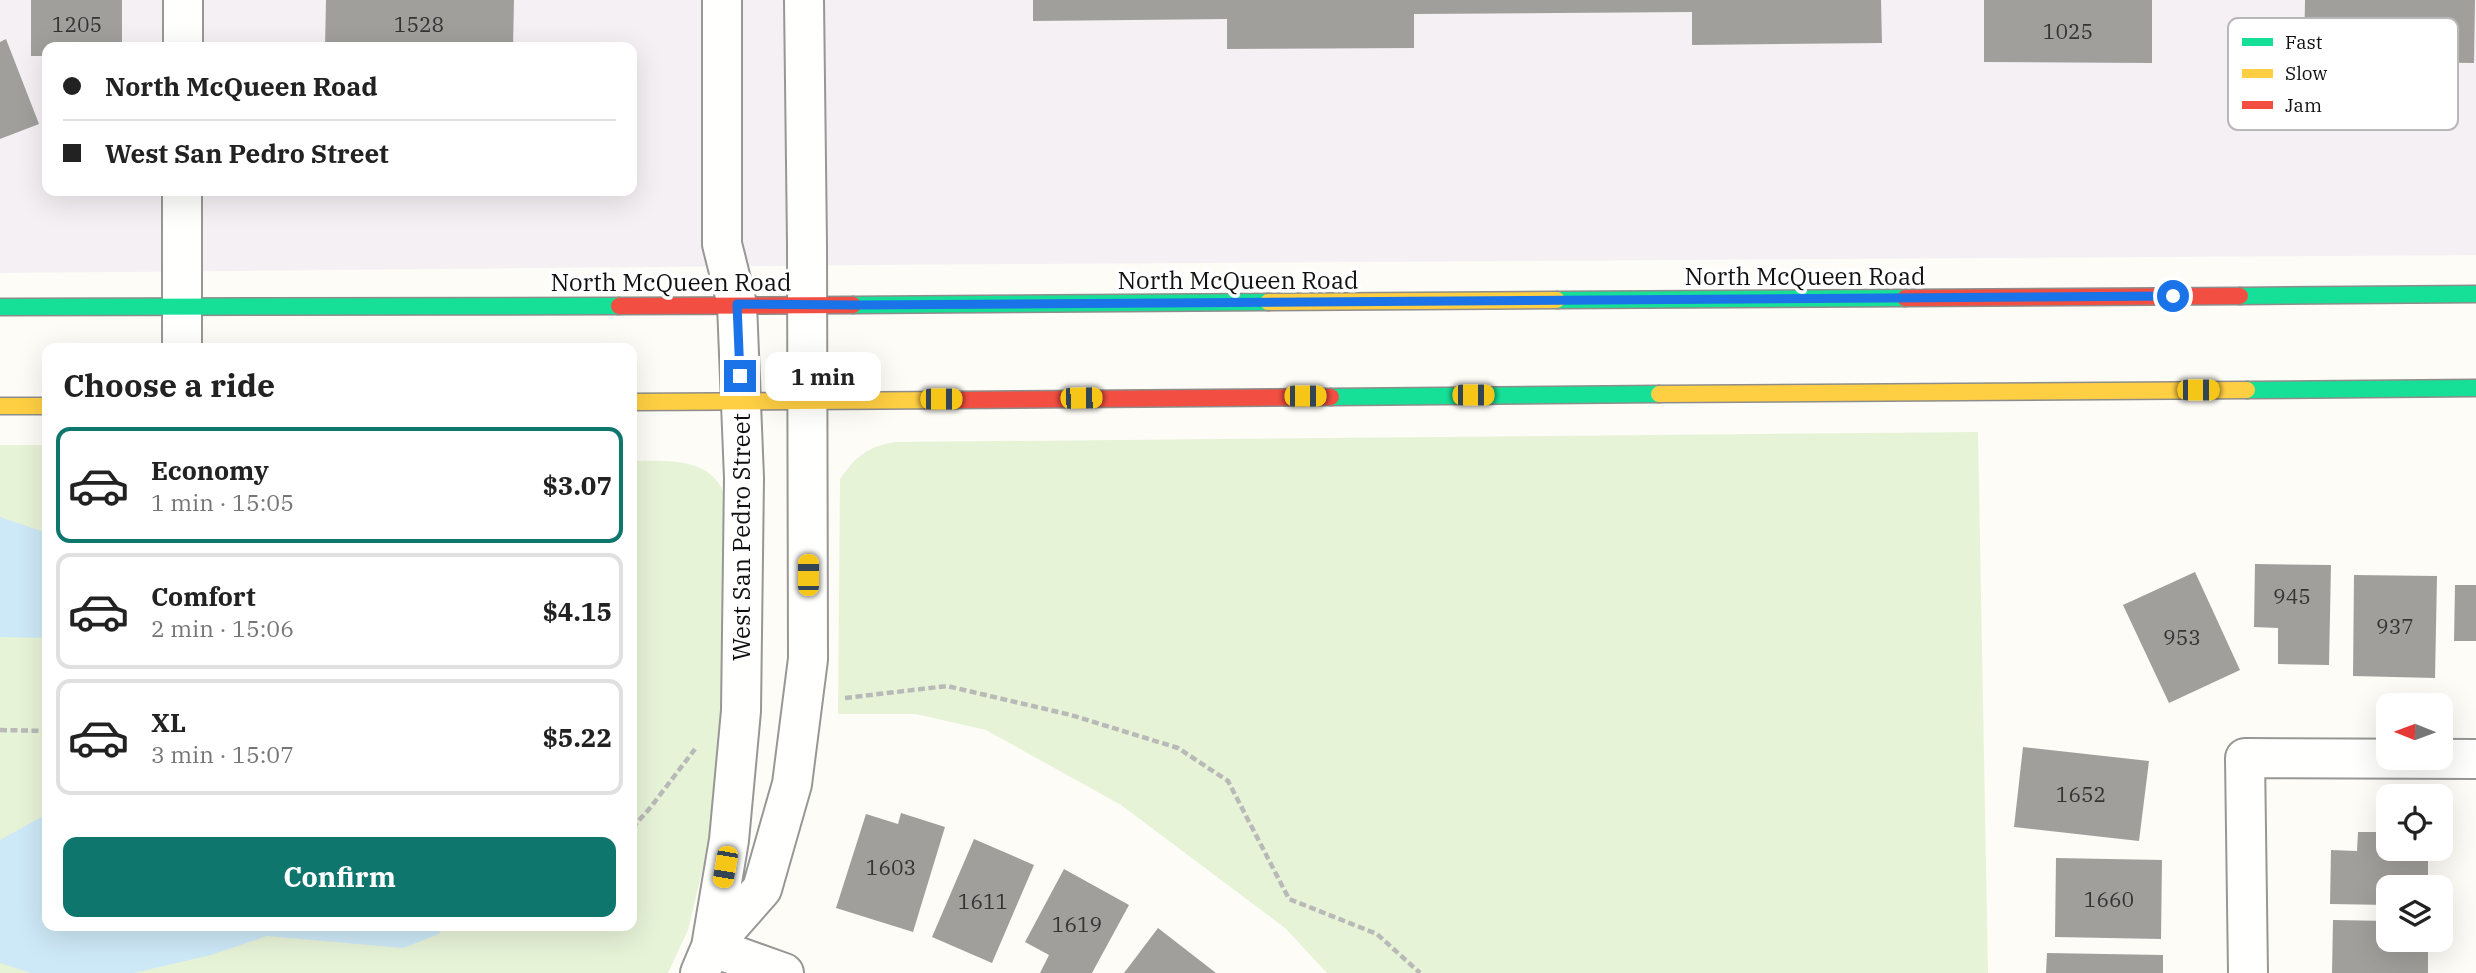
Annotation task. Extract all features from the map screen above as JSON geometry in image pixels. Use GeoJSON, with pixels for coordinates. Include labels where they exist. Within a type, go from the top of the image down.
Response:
{"type":"FeatureCollection","features":[{"type":"Feature","properties":{"kind":"main road","name":"North McQueen Road"},"geometry":{"type":"LineString","coordinates":[[0,307],[2476,294]]}},
{"type":"Feature","properties":{"kind":"main road"},"geometry":{"type":"LineString","coordinates":[[637,402],[2476,388]]}},
{"type":"Feature","properties":{"kind":"main road"},"geometry":{"type":"LineString","coordinates":[[0,406],[42,406]]}},
{"type":"Feature","properties":{"kind":"street"},"geometry":{"type":"LineString","coordinates":[[183,0],[183,42]]}},
{"type":"Feature","properties":{"kind":"street","name":"West San Pedro Street"},"geometry":{"type":"LineString","coordinates":[[705,960],[729,840],[741,711],[744,478],[737,304],[722,244],[722,0]]}},
{"type":"Feature","properties":{"kind":"street"},"geometry":{"type":"LineString","coordinates":[[784,973],[705,960],[762,889],[792,784],[808,659],[808,304],[804,0]]}},
{"type":"Feature","properties":{"kind":"street"},"geometry":{"type":"LineString","coordinates":[[181,343],[182,196]]}},
{"type":"Feature","properties":{"kind":"street"},"geometry":{"type":"LineString","coordinates":[[2248,973],[2245,758],[2476,760]]}},
{"type":"Feature","properties":{"kind":"path"},"geometry":{"type":"LineString","coordinates":[[802,704],[947,686],[1071,715],[1178,748],[1228,781],[1289,899],[1377,934],[1420,973]]}},
{"type":"Feature","properties":{"kind":"path"},"geometry":{"type":"LineString","coordinates":[[0,730],[42,732]]}},
{"type":"Feature","properties":{"kind":"path"},"geometry":{"type":"LineString","coordinates":[[637,822],[696,747]]}},
{"type":"Feature","properties":{"kind":"shaded area"},"geometry":{"type":"Polygon","coordinates":[[[0,0],[2476,0],[2476,255],[0,273],[0,0]]]}},
{"type":"Feature","properties":{"kind":"green space"},"geometry":{"type":"Polygon","coordinates":[[[1978,432],[1988,973],[1327,973],[1285,928],[1121,805],[986,730],[916,714],[838,714],[840,479],[864,453],[886,444],[1978,432]]]}},
{"type":"Feature","properties":{"kind":"green space"},"geometry":{"type":"Polygon","coordinates":[[[0,445],[42,445],[42,931],[637,931],[637,461],[684,463],[708,472],[717,481],[727,500],[729,514],[726,726],[715,817],[688,930],[668,973],[0,973],[0,445]]]}},
{"type":"Feature","properties":{"kind":"water"},"geometry":{"type":"Polygon","coordinates":[[[0,517],[42,531],[42,638],[0,637],[0,517]]]}},
{"type":"Feature","properties":{"kind":"water"},"geometry":{"type":"Polygon","coordinates":[[[42,817],[42,931],[440,931],[439,934],[403,948],[267,936],[211,955],[134,973],[31,973],[0,963],[0,840],[42,817]]]}},
{"type":"Feature","properties":{"kind":"building"},"geometry":{"type":"Polygon","coordinates":[[[31,0],[122,0],[122,42],[42,42],[42,56],[31,56],[31,0]]]}},
{"type":"Feature","properties":{"kind":"building"},"geometry":{"type":"Polygon","coordinates":[[[326,0],[514,0],[513,42],[325,42],[326,0]]]}},
{"type":"Feature","properties":{"kind":"building"},"geometry":{"type":"Polygon","coordinates":[[[1033,0],[1881,0],[1882,43],[1692,45],[1692,12],[1414,14],[1414,48],[1227,49],[1227,19],[1033,21],[1033,0]]]}},
{"type":"Feature","properties":{"kind":"building"},"geometry":{"type":"Polygon","coordinates":[[[1984,0],[2152,0],[2152,63],[1984,62],[1984,0]]]}},
{"type":"Feature","properties":{"kind":"building"},"geometry":{"type":"Polygon","coordinates":[[[2305,0],[2475,0],[2474,63],[2458,63],[2458,18],[2305,18],[2305,0]]]}},
{"type":"Feature","properties":{"kind":"building"},"geometry":{"type":"Polygon","coordinates":[[[6,39],[39,124],[0,139],[0,42],[6,39]]]}},
{"type":"Feature","properties":{"kind":"building"},"geometry":{"type":"Polygon","coordinates":[[[2255,564],[2331,565],[2329,665],[2278,664],[2278,628],[2254,627],[2255,564]]]}},
{"type":"Feature","properties":{"kind":"building"},"geometry":{"type":"Polygon","coordinates":[[[2195,572],[2240,670],[2169,703],[2123,605],[2195,572]]]}},
{"type":"Feature","properties":{"kind":"building"},"geometry":{"type":"Polygon","coordinates":[[[2354,575],[2437,576],[2435,678],[2353,676],[2354,575]]]}},
{"type":"Feature","properties":{"kind":"building"},"geometry":{"type":"Polygon","coordinates":[[[2455,585],[2476,585],[2476,641],[2454,641],[2455,585]]]}},
{"type":"Feature","properties":{"kind":"building"},"geometry":{"type":"Polygon","coordinates":[[[2023,747],[2149,761],[2139,841],[2014,827],[2023,747]]]}},
{"type":"Feature","properties":{"kind":"building"},"geometry":{"type":"Polygon","coordinates":[[[901,813],[945,827],[913,932],[836,908],[866,814],[898,824],[901,813]]]}},
{"type":"Feature","properties":{"kind":"building"},"geometry":{"type":"Polygon","coordinates":[[[2358,832],[2376,832],[2376,861],[2428,861],[2428,875],[2376,875],[2376,905],[2330,904],[2331,850],[2357,851],[2358,832]]]}},
{"type":"Feature","properties":{"kind":"building"},"geometry":{"type":"Polygon","coordinates":[[[974,839],[1034,865],[992,963],[932,937],[974,839]]]}},
{"type":"Feature","properties":{"kind":"building"},"geometry":{"type":"Polygon","coordinates":[[[2056,858],[2162,860],[2161,939],[2055,937],[2056,858]]]}},
{"type":"Feature","properties":{"kind":"building"},"geometry":{"type":"Polygon","coordinates":[[[1064,869],[1129,905],[1092,973],[1040,973],[1049,955],[1025,942],[1064,869]]]}},
{"type":"Feature","properties":{"kind":"building"},"geometry":{"type":"Polygon","coordinates":[[[2333,920],[2376,921],[2376,952],[2428,952],[2428,973],[2332,973],[2333,920]]]}},
{"type":"Feature","properties":{"kind":"building"},"geometry":{"type":"Polygon","coordinates":[[[1158,928],[1216,973],[1124,973],[1158,928]]]}},
{"type":"Feature","properties":{"kind":"building"},"geometry":{"type":"Polygon","coordinates":[[[2047,953],[2163,955],[2163,973],[2046,973],[2047,953]]]}},
{"type":"Feature","properties":{"kind":"traffic: fast"},"geometry":{"type":"LineString","coordinates":[[2240,296],[2476,294]]}},
{"type":"Feature","properties":{"kind":"traffic: fast"},"geometry":{"type":"LineString","coordinates":[[1557,300],[1905,298]]}},
{"type":"Feature","properties":{"kind":"traffic: fast"},"geometry":{"type":"LineString","coordinates":[[853,305],[1268,302]]}},
{"type":"Feature","properties":{"kind":"traffic: fast"},"geometry":{"type":"LineString","coordinates":[[0,307],[619,306]]}},
{"type":"Feature","properties":{"kind":"traffic: fast"},"geometry":{"type":"LineString","coordinates":[[2247,390],[2476,388]]}},
{"type":"Feature","properties":{"kind":"traffic: fast"},"geometry":{"type":"LineString","coordinates":[[1331,397],[1659,394]]}},
{"type":"Feature","properties":{"kind":"traffic: slow"},"geometry":{"type":"LineString","coordinates":[[1268,302],[1557,300]]}},
{"type":"Feature","properties":{"kind":"traffic: slow"},"geometry":{"type":"LineString","coordinates":[[1659,394],[2247,390]]}},
{"type":"Feature","properties":{"kind":"traffic: slow"},"geometry":{"type":"LineString","coordinates":[[637,402],[956,400]]}},
{"type":"Feature","properties":{"kind":"traffic: slow"},"geometry":{"type":"LineString","coordinates":[[0,406],[42,406]]}},
{"type":"Feature","properties":{"kind":"traffic: jam"},"geometry":{"type":"LineString","coordinates":[[1905,298],[2240,296]]}},
{"type":"Feature","properties":{"kind":"traffic: jam"},"geometry":{"type":"LineString","coordinates":[[619,306],[853,305]]}},
{"type":"Feature","properties":{"kind":"traffic: jam"},"geometry":{"type":"LineString","coordinates":[[956,400],[1331,397]]}},
{"type":"Feature","properties":{"kind":"route"},"geometry":{"type":"LineString","coordinates":[[740,376],[737,304],[2173,296]]}}]}
